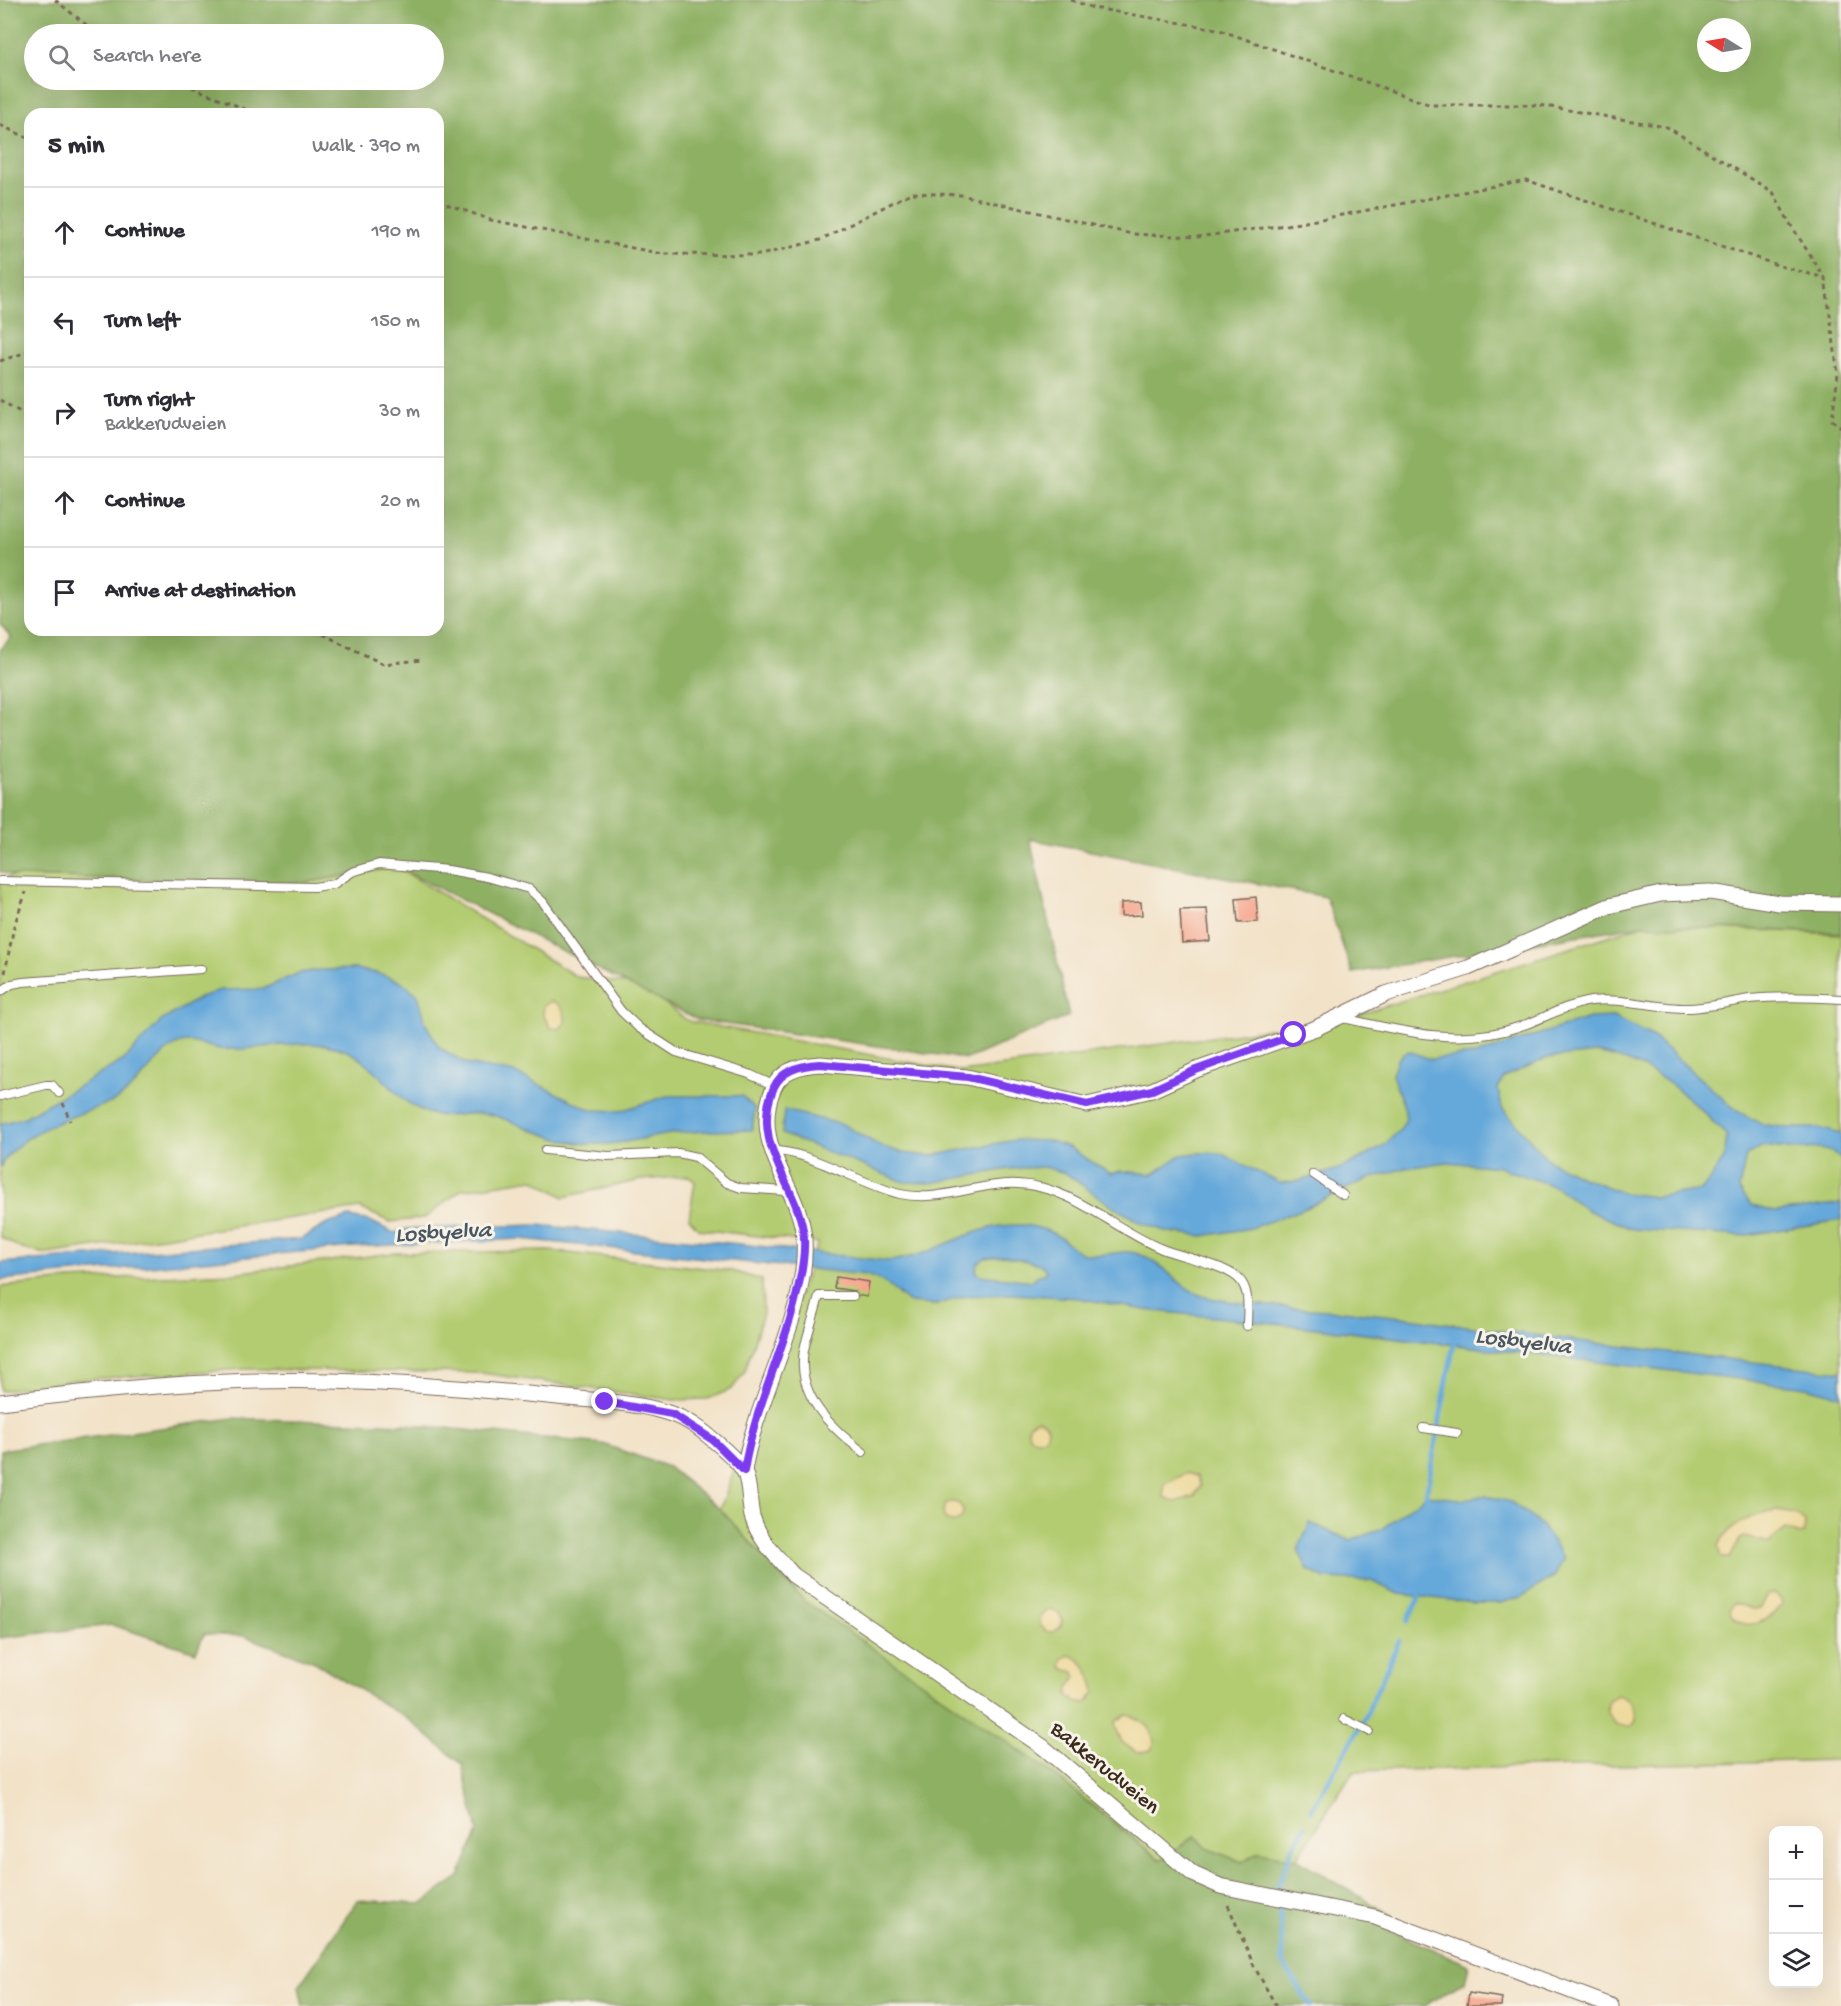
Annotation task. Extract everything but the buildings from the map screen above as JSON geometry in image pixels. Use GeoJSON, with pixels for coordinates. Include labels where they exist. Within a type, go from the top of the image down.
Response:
{"type":"FeatureCollection","features":[{"type":"Feature","properties":{"kind":"street"},"geometry":{"type":"LineString","coordinates":[[744,1471],[753,1428],[785,1341],[796,1298],[804,1249],[800,1216],[787,1191],[772,1151],[768,1120],[775,1086],[787,1072],[808,1064],[858,1065],[968,1077],[1087,1105],[1152,1090],[1196,1070],[1343,1018],[1386,994],[1468,968],[1620,903],[1661,894],[1710,892],[1779,903],[1841,904]]}},
{"type":"Feature","properties":{"kind":"street"},"geometry":{"type":"LineString","coordinates":[[0,1402],[89,1391],[204,1384],[328,1381],[441,1386],[605,1402],[672,1414],[713,1440],[744,1471]]}},
{"type":"Feature","properties":{"kind":"street","name":"Bakkerudveien"},"geometry":{"type":"LineString","coordinates":[[744,1471],[753,1518],[764,1541],[793,1575],[1042,1747],[1193,1874],[1220,1886],[1375,1917],[1611,2006]]}},
{"type":"Feature","properties":{"kind":"lane"},"geometry":{"type":"LineString","coordinates":[[0,881],[314,887],[334,884],[352,872],[379,864],[448,870],[515,884],[529,889],[543,902],[621,1011],[639,1028],[676,1052],[749,1074],[775,1086]]}},
{"type":"Feature","properties":{"kind":"lane"},"geometry":{"type":"LineString","coordinates":[[1,991],[12,984],[73,977],[201,969]]}},
{"type":"Feature","properties":{"kind":"lane"},"geometry":{"type":"LineString","coordinates":[[1343,1018],[1438,1036],[1483,1035],[1517,1028],[1567,1006],[1592,1001],[1617,1000],[1688,1008],[1793,996],[1841,999]]}},
{"type":"Feature","properties":{"kind":"lane"},"geometry":{"type":"LineString","coordinates":[[0,1096],[46,1085],[52,1085],[59,1093]]}},
{"type":"Feature","properties":{"kind":"lane"},"geometry":{"type":"LineString","coordinates":[[545,1150],[608,1156],[678,1153],[696,1157],[734,1185],[757,1190],[787,1191]]}},
{"type":"Feature","properties":{"kind":"lane"},"geometry":{"type":"LineString","coordinates":[[772,1151],[794,1153],[868,1185],[903,1195],[938,1196],[1017,1183],[1048,1188],[1143,1240],[1235,1276],[1244,1286],[1247,1296],[1247,1326]]}},
{"type":"Feature","properties":{"kind":"lane"},"geometry":{"type":"LineString","coordinates":[[1313,1174],[1343,1195]]}},
{"type":"Feature","properties":{"kind":"lane"},"geometry":{"type":"LineString","coordinates":[[819,1296],[804,1350],[802,1371],[806,1387],[818,1411],[835,1431],[863,1452]]}},
{"type":"Feature","properties":{"kind":"lane"},"geometry":{"type":"LineString","coordinates":[[796,1298],[853,1296]]}},
{"type":"Feature","properties":{"kind":"lane"},"geometry":{"type":"LineString","coordinates":[[1423,1428],[1457,1433]]}},
{"type":"Feature","properties":{"kind":"lane"},"geometry":{"type":"LineString","coordinates":[[1344,1719],[1369,1731]]}},
{"type":"Feature","properties":{"kind":"path"},"geometry":{"type":"LineString","coordinates":[[55,0],[85,24]]}},
{"type":"Feature","properties":{"kind":"path"},"geometry":{"type":"LineString","coordinates":[[1071,0],[1093,8],[1218,29],[1431,105],[1539,105],[1667,127],[1773,192],[1789,222],[1825,278],[1838,374],[1832,420],[1841,427]]}},
{"type":"Feature","properties":{"kind":"path"},"geometry":{"type":"LineString","coordinates":[[199,90],[243,108]]}},
{"type":"Feature","properties":{"kind":"path"},"geometry":{"type":"LineString","coordinates":[[0,125],[24,136]]}},
{"type":"Feature","properties":{"kind":"path"},"geometry":{"type":"LineString","coordinates":[[444,203],[491,220],[663,254],[760,255],[820,240],[911,193],[961,195],[1132,234],[1197,237],[1300,223],[1526,180],[1780,266],[1825,278]]}},
{"type":"Feature","properties":{"kind":"path"},"geometry":{"type":"LineString","coordinates":[[0,361],[24,353]]}},
{"type":"Feature","properties":{"kind":"path"},"geometry":{"type":"LineString","coordinates":[[0,400],[24,414]]}},
{"type":"Feature","properties":{"kind":"path"},"geometry":{"type":"LineString","coordinates":[[327,636],[383,664],[421,660]]}},
{"type":"Feature","properties":{"kind":"path"},"geometry":{"type":"LineString","coordinates":[[1,991],[14,926],[30,882]]}},
{"type":"Feature","properties":{"kind":"path"},"geometry":{"type":"LineString","coordinates":[[59,1093],[70,1121]]}},
{"type":"Feature","properties":{"kind":"path"},"geometry":{"type":"LineString","coordinates":[[1220,1886],[1254,1966],[1276,2006]]}},
{"type":"Feature","properties":{"kind":"green space"},"geometry":{"type":"Polygon","coordinates":[[[0,0],[1841,0],[1841,933],[1643,925],[1352,973],[1326,897],[1030,839],[1069,1016],[967,1059],[698,1020],[397,867],[303,883],[14,876],[0,872],[0,650],[11,637],[0,624],[0,0]]]}},
{"type":"Feature","properties":{"kind":"green space"},"geometry":{"type":"Polygon","coordinates":[[[397,867],[577,977],[642,986],[688,1021],[962,1072],[1347,1018],[1643,925],[1841,934],[1841,1760],[1353,1771],[1297,1859],[1259,1852],[1242,1862],[1206,1848],[1161,1860],[1045,1768],[803,1600],[720,1509],[818,1243],[699,1229],[689,1218],[695,1182],[689,1176],[641,1180],[564,1197],[533,1179],[461,1190],[425,1218],[390,1222],[360,1208],[47,1254],[22,1249],[0,1237],[0,879],[14,876],[303,883],[397,867]]]}},
{"type":"Feature","properties":{"kind":"green space"},"geometry":{"type":"Polygon","coordinates":[[[550,1251],[732,1271],[762,1280],[763,1313],[745,1371],[732,1389],[708,1399],[674,1400],[481,1373],[245,1369],[73,1380],[0,1391],[0,1287],[70,1280],[234,1273],[394,1253],[550,1251]]]}},
{"type":"Feature","properties":{"kind":"green space"},"geometry":{"type":"Polygon","coordinates":[[[233,1418],[406,1424],[603,1444],[668,1467],[720,1509],[803,1600],[1045,1768],[1160,1860],[1195,1836],[1206,1848],[1242,1862],[1259,1852],[1297,1859],[1391,1915],[1386,1929],[1469,1965],[1465,1982],[1425,2006],[303,2006],[299,1986],[358,1900],[421,1904],[459,1877],[478,1832],[462,1764],[409,1720],[315,1662],[244,1636],[204,1634],[196,1652],[112,1625],[0,1638],[0,1450],[233,1418]]]}},
{"type":"Feature","properties":{"kind":"sand"},"geometry":{"type":"Polygon","coordinates":[[[551,1001],[560,1006],[565,1015],[565,1023],[559,1029],[551,1028],[543,1015],[544,1006],[551,1001]]]}},
{"type":"Feature","properties":{"kind":"sand"},"geometry":{"type":"Polygon","coordinates":[[[1038,1420],[1045,1423],[1048,1430],[1045,1437],[1038,1440],[1031,1437],[1028,1430],[1031,1423],[1038,1420]]]}},
{"type":"Feature","properties":{"kind":"sand"},"geometry":{"type":"Polygon","coordinates":[[[1186,1473],[1197,1476],[1201,1486],[1194,1496],[1176,1502],[1164,1497],[1164,1485],[1186,1473]]]}},
{"type":"Feature","properties":{"kind":"sand"},"geometry":{"type":"Polygon","coordinates":[[[953,1502],[960,1505],[963,1512],[960,1519],[953,1522],[946,1519],[943,1512],[946,1505],[953,1502]]]}},
{"type":"Feature","properties":{"kind":"sand"},"geometry":{"type":"Polygon","coordinates":[[[1777,1511],[1795,1514],[1805,1522],[1804,1533],[1799,1535],[1785,1529],[1770,1543],[1744,1537],[1740,1539],[1730,1558],[1721,1558],[1718,1547],[1722,1539],[1735,1526],[1751,1518],[1777,1511]]]}},
{"type":"Feature","properties":{"kind":"sand"},"geometry":{"type":"Polygon","coordinates":[[[1775,1594],[1781,1599],[1782,1605],[1765,1620],[1744,1624],[1731,1616],[1730,1609],[1734,1603],[1753,1609],[1760,1608],[1767,1595],[1775,1594]]]}},
{"type":"Feature","properties":{"kind":"sand"},"geometry":{"type":"Polygon","coordinates":[[[1051,1610],[1059,1613],[1062,1621],[1059,1629],[1051,1632],[1043,1629],[1040,1621],[1043,1613],[1051,1610]]]}},
{"type":"Feature","properties":{"kind":"sand"},"geometry":{"type":"Polygon","coordinates":[[[1069,1655],[1079,1660],[1087,1669],[1092,1680],[1095,1692],[1086,1703],[1077,1703],[1068,1695],[1069,1688],[1076,1677],[1074,1672],[1064,1669],[1061,1664],[1063,1658],[1069,1655]]]}},
{"type":"Feature","properties":{"kind":"sand"},"geometry":{"type":"Polygon","coordinates":[[[1617,1695],[1629,1701],[1635,1712],[1636,1721],[1631,1727],[1616,1724],[1608,1713],[1608,1702],[1617,1695]]]}},
{"type":"Feature","properties":{"kind":"sand"},"geometry":{"type":"Polygon","coordinates":[[[1126,1715],[1140,1720],[1148,1727],[1155,1741],[1151,1750],[1137,1753],[1122,1742],[1115,1726],[1116,1721],[1126,1715]]]}},
{"type":"Feature","properties":{"kind":"water"},"geometry":{"type":"Polygon","coordinates":[[[354,969],[377,973],[402,982],[418,995],[426,1024],[439,1047],[466,1064],[515,1073],[591,1110],[620,1111],[667,1096],[742,1096],[755,1109],[752,1130],[701,1131],[603,1144],[575,1142],[550,1136],[487,1114],[443,1116],[428,1113],[407,1102],[365,1062],[340,1048],[289,1044],[221,1049],[186,1042],[172,1047],[120,1098],[33,1135],[8,1155],[0,1168],[0,1124],[25,1117],[124,1060],[161,1021],[199,998],[220,990],[263,989],[299,973],[354,969]]]}},
{"type":"Feature","properties":{"kind":"water"},"geometry":{"type":"Polygon","coordinates":[[[1613,1017],[1652,1036],[1737,1111],[1761,1124],[1788,1128],[1819,1128],[1841,1134],[1841,1160],[1833,1152],[1817,1148],[1796,1150],[1763,1146],[1746,1156],[1739,1189],[1752,1206],[1776,1212],[1841,1203],[1841,1220],[1741,1236],[1632,1229],[1587,1210],[1556,1187],[1499,1167],[1447,1162],[1406,1168],[1365,1180],[1301,1210],[1251,1228],[1203,1236],[1168,1232],[1141,1223],[1065,1173],[1044,1167],[1009,1169],[930,1183],[904,1182],[782,1134],[784,1110],[844,1125],[880,1146],[903,1153],[930,1156],[1015,1140],[1051,1141],[1070,1148],[1111,1174],[1120,1171],[1153,1174],[1181,1155],[1220,1153],[1280,1183],[1299,1181],[1341,1168],[1381,1148],[1400,1130],[1406,1119],[1392,1075],[1397,1060],[1404,1053],[1409,1051],[1430,1059],[1475,1055],[1589,1018],[1613,1017]],[[1596,1053],[1547,1058],[1504,1077],[1498,1089],[1502,1108],[1548,1160],[1581,1177],[1624,1193],[1655,1197],[1702,1190],[1724,1159],[1727,1136],[1698,1107],[1669,1083],[1653,1073],[1617,1058],[1596,1053]]]}},
{"type":"Feature","properties":{"kind":"water","name":"Losbyelva"},"geometry":{"type":"Polygon","coordinates":[[[349,1217],[370,1221],[394,1233],[406,1229],[537,1225],[740,1244],[887,1261],[921,1254],[984,1230],[1001,1226],[1024,1225],[1052,1233],[1082,1253],[1099,1255],[1132,1252],[1139,1254],[1157,1264],[1190,1290],[1210,1298],[1258,1305],[1378,1314],[1841,1372],[1841,1396],[1806,1387],[1282,1324],[1145,1310],[1078,1298],[1010,1294],[967,1296],[934,1305],[909,1303],[884,1282],[867,1275],[521,1239],[353,1247],[0,1280],[0,1263],[301,1239],[327,1224],[349,1217]],[[1004,1256],[985,1258],[977,1264],[976,1271],[980,1275],[1032,1281],[1038,1275],[1045,1274],[1046,1270],[1040,1264],[1004,1256]]]}},
{"type":"Feature","properties":{"kind":"water"},"geometry":{"type":"Polygon","coordinates":[[[1426,1495],[1459,1499],[1487,1496],[1511,1502],[1542,1526],[1564,1558],[1555,1576],[1521,1597],[1501,1603],[1474,1603],[1399,1594],[1371,1581],[1325,1579],[1308,1570],[1298,1550],[1310,1523],[1350,1540],[1380,1530],[1426,1495]]]}},
{"type":"Feature","properties":{"kind":"waterway"},"geometry":{"type":"LineString","coordinates":[[1426,1495],[1455,1337]]}},
{"type":"Feature","properties":{"kind":"waterway"},"geometry":{"type":"LineString","coordinates":[[1408,1621],[1419,1597]]}},
{"type":"Feature","properties":{"kind":"waterway"},"geometry":{"type":"LineString","coordinates":[[1311,1810],[1363,1722],[1399,1641]]}},
{"type":"Feature","properties":{"kind":"waterway"},"geometry":{"type":"LineString","coordinates":[[1305,1827],[1291,1851],[1278,1886],[1283,1963],[1311,2006]]}},
{"type":"Feature","properties":{"kind":"route"},"geometry":{"type":"LineString","coordinates":[[605,1402],[672,1414],[694,1425],[713,1440],[744,1471],[753,1428],[785,1341],[796,1298],[804,1249],[800,1216],[779,1171],[769,1135],[768,1120],[772,1096],[775,1086],[787,1072],[808,1064],[820,1064],[858,1065],[928,1072],[968,1077],[1087,1105],[1119,1100],[1152,1090],[1196,1070],[1294,1035]]}}]}
